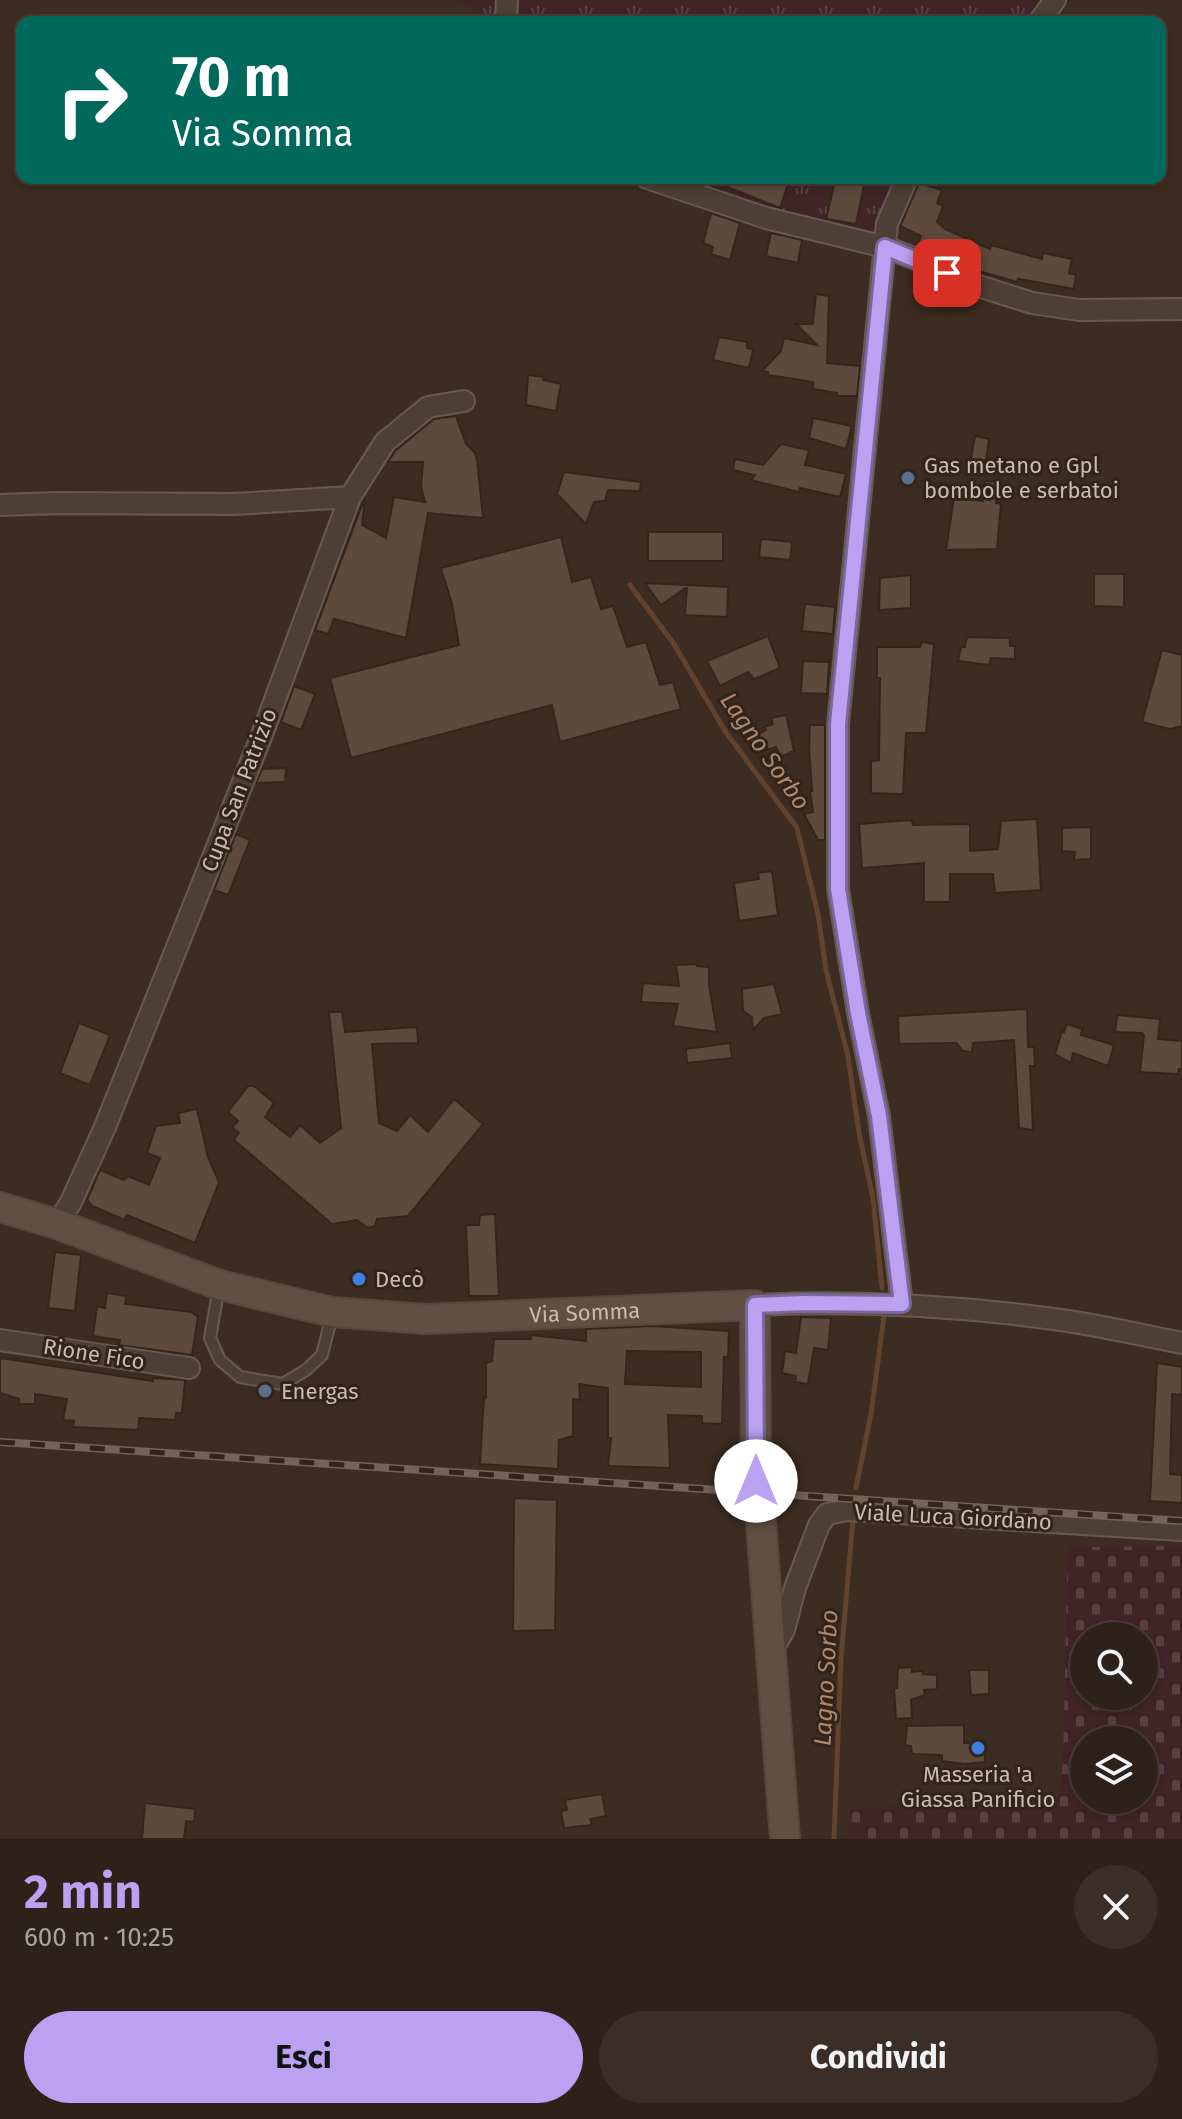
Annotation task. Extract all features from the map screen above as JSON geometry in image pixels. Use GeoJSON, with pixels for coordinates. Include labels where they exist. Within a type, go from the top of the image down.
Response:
{"type":"FeatureCollection","features":[{"type":"Feature","properties":{"kind":"main road","name":"Via Somma"},"geometry":{"type":"LineString","coordinates":[[0,1207],[57,1224],[220,1285],[332,1312],[426,1319],[755,1305]]}},
{"type":"Feature","properties":{"kind":"main road"},"geometry":{"type":"LineString","coordinates":[[755,1305],[756,1481],[785,1839]]}},
{"type":"Feature","properties":{"kind":"street"},"geometry":{"type":"LineString","coordinates":[[665,184],[766,218],[885,247],[966,282],[1032,303],[1079,310],[1182,309]]}},
{"type":"Feature","properties":{"kind":"street"},"geometry":{"type":"LineString","coordinates":[[902,1304],[879,1116],[838,889],[840,693],[887,224],[904,184]]}},
{"type":"Feature","properties":{"kind":"street","name":"Cupa San Patrizio"},"geometry":{"type":"LineString","coordinates":[[57,1224],[71,1202],[105,1127],[263,732],[350,497],[385,442],[428,407],[464,401]]}},
{"type":"Feature","properties":{"kind":"street"},"geometry":{"type":"LineString","coordinates":[[0,505],[234,504],[350,497]]}},
{"type":"Feature","properties":{"kind":"street","name":"Via Somma"},"geometry":{"type":"LineString","coordinates":[[755,1305],[902,1304],[1062,1320],[1182,1343]]}},
{"type":"Feature","properties":{"kind":"street","name":"Rione Fico"},"geometry":{"type":"LineString","coordinates":[[0,1340],[189,1368]]}},
{"type":"Feature","properties":{"kind":"street","name":"Viale Luca Giordano"},"geometry":{"type":"LineString","coordinates":[[771,1652],[784,1630],[795,1588],[819,1525],[827,1514],[848,1510],[1182,1530]]}},
{"type":"Feature","properties":{"kind":"lane"},"geometry":{"type":"LineString","coordinates":[[220,1285],[210,1338],[220,1360],[240,1377],[283,1384],[306,1370],[322,1355],[332,1312]]}},
{"type":"Feature","properties":{"kind":"green space"},"geometry":{"type":"Polygon","coordinates":[[[455,0],[1047,0],[1042,16],[487,16],[455,0]]]}},
{"type":"Feature","properties":{"kind":"green space"},"geometry":{"type":"Polygon","coordinates":[[[647,184],[913,184],[876,253],[772,225],[647,184]]]}},
{"type":"Feature","properties":{"kind":"green space"},"geometry":{"type":"Polygon","coordinates":[[[1182,1546],[1182,1839],[849,1839],[849,1807],[1055,1805],[1061,1786],[1068,1547],[1182,1546]]]}},
{"type":"Feature","properties":{"kind":"building"},"geometry":{"type":"Polygon","coordinates":[[[720,184],[788,184],[780,208],[720,184]]]}},
{"type":"Feature","properties":{"kind":"building"},"geometry":{"type":"Polygon","coordinates":[[[835,184],[864,185],[856,224],[826,219],[835,184]]]}},
{"type":"Feature","properties":{"kind":"building"},"geometry":{"type":"Polygon","coordinates":[[[919,184],[942,190],[937,203],[943,206],[937,222],[945,229],[990,249],[991,245],[1042,259],[1043,253],[1072,259],[1069,273],[1076,275],[1074,289],[1018,279],[1017,282],[982,272],[917,245],[921,236],[900,226],[919,184]]]}},
{"type":"Feature","properties":{"kind":"building"},"geometry":{"type":"Polygon","coordinates":[[[711,213],[740,223],[730,260],[711,254],[713,247],[703,243],[711,213]]]}},
{"type":"Feature","properties":{"kind":"building"},"geometry":{"type":"Polygon","coordinates":[[[771,233],[802,240],[798,263],[766,256],[771,233]]]}},
{"type":"Feature","properties":{"kind":"building"},"geometry":{"type":"Polygon","coordinates":[[[816,294],[829,296],[827,363],[860,366],[857,396],[837,396],[837,393],[813,389],[813,382],[768,375],[768,372],[762,371],[781,351],[784,338],[817,345],[796,324],[813,324],[816,294]]]}},
{"type":"Feature","properties":{"kind":"building"},"geometry":{"type":"Polygon","coordinates":[[[719,337],[747,342],[747,348],[753,349],[749,368],[713,360],[719,337]]]}},
{"type":"Feature","properties":{"kind":"building"},"geometry":{"type":"Polygon","coordinates":[[[528,375],[561,384],[556,411],[526,405],[528,375]]]}},
{"type":"Feature","properties":{"kind":"building"},"geometry":{"type":"Polygon","coordinates":[[[456,416],[466,444],[477,459],[483,518],[428,513],[406,638],[334,619],[328,634],[315,630],[365,497],[362,525],[386,538],[394,497],[425,502],[421,486],[423,462],[388,462],[395,451],[434,419],[456,416]]]}},
{"type":"Feature","properties":{"kind":"building"},"geometry":{"type":"Polygon","coordinates":[[[813,418],[852,426],[846,449],[809,438],[813,418]]]}},
{"type":"Feature","properties":{"kind":"building"},"geometry":{"type":"Polygon","coordinates":[[[975,436],[989,439],[986,461],[971,459],[975,436]]]}},
{"type":"Feature","properties":{"kind":"building"},"geometry":{"type":"Polygon","coordinates":[[[781,444],[809,450],[805,465],[846,474],[840,497],[800,488],[799,492],[751,480],[755,475],[733,470],[735,459],[763,465],[781,444]]]}},
{"type":"Feature","properties":{"kind":"building"},"geometry":{"type":"Polygon","coordinates":[[[564,472],[641,482],[640,491],[608,490],[605,501],[594,502],[586,524],[557,494],[564,472]]]}},
{"type":"Feature","properties":{"kind":"building"},"geometry":{"type":"Polygon","coordinates":[[[985,481],[998,482],[996,503],[1001,504],[997,549],[946,550],[954,497],[983,501],[985,481]]]}},
{"type":"Feature","properties":{"kind":"building"},"geometry":{"type":"Polygon","coordinates":[[[648,532],[723,532],[723,561],[648,561],[648,532]]]}},
{"type":"Feature","properties":{"kind":"building"},"geometry":{"type":"Polygon","coordinates":[[[561,537],[572,582],[591,577],[601,609],[613,606],[627,647],[646,642],[660,685],[673,682],[681,709],[560,742],[552,705],[351,758],[330,678],[459,645],[452,604],[441,568],[561,537]]]}},
{"type":"Feature","properties":{"kind":"building"},"geometry":{"type":"Polygon","coordinates":[[[761,539],[792,542],[790,560],[759,557],[761,539]]]}},
{"type":"Feature","properties":{"kind":"building"},"geometry":{"type":"Polygon","coordinates":[[[1094,574],[1124,574],[1124,607],[1094,606],[1094,574]]]}},
{"type":"Feature","properties":{"kind":"building"},"geometry":{"type":"Polygon","coordinates":[[[911,575],[911,608],[879,610],[880,578],[911,575]]]}},
{"type":"Feature","properties":{"kind":"building"},"geometry":{"type":"Polygon","coordinates":[[[645,583],[728,587],[727,617],[685,615],[687,587],[661,605],[645,583]]]}},
{"type":"Feature","properties":{"kind":"building"},"geometry":{"type":"Polygon","coordinates":[[[805,604],[835,607],[833,634],[802,631],[805,604]]]}},
{"type":"Feature","properties":{"kind":"building"},"geometry":{"type":"Polygon","coordinates":[[[768,636],[780,668],[754,679],[748,672],[720,686],[707,661],[768,636]]]}},
{"type":"Feature","properties":{"kind":"building"},"geometry":{"type":"Polygon","coordinates":[[[967,637],[1010,638],[1010,646],[1015,646],[1015,659],[991,658],[989,665],[958,661],[967,637]]]}},
{"type":"Feature","properties":{"kind":"building"},"geometry":{"type":"Polygon","coordinates":[[[922,642],[934,644],[926,733],[906,733],[903,794],[871,793],[871,761],[879,760],[880,678],[877,678],[877,647],[920,647],[922,642]]]}},
{"type":"Feature","properties":{"kind":"building"},"geometry":{"type":"Polygon","coordinates":[[[1162,650],[1182,655],[1182,726],[1170,729],[1142,722],[1162,650]]]}},
{"type":"Feature","properties":{"kind":"building"},"geometry":{"type":"Polygon","coordinates":[[[803,661],[829,662],[827,694],[801,693],[803,661]]]}},
{"type":"Feature","properties":{"kind":"building"},"geometry":{"type":"Polygon","coordinates":[[[294,686],[315,694],[301,730],[281,722],[294,686]]]}},
{"type":"Feature","properties":{"kind":"building"},"geometry":{"type":"Polygon","coordinates":[[[786,715],[794,751],[781,757],[776,747],[762,751],[758,734],[773,724],[771,718],[786,715]]]}},
{"type":"Feature","properties":{"kind":"building"},"geometry":{"type":"Polygon","coordinates":[[[810,725],[825,725],[825,840],[818,840],[804,814],[813,812],[810,725]]]}},
{"type":"Feature","properties":{"kind":"building"},"geometry":{"type":"Polygon","coordinates":[[[286,768],[285,782],[256,783],[262,769],[286,768]]]}},
{"type":"Feature","properties":{"kind":"building"},"geometry":{"type":"Polygon","coordinates":[[[1037,819],[1041,890],[995,893],[993,874],[950,874],[950,902],[924,902],[924,863],[862,868],[859,824],[912,820],[913,825],[970,824],[970,851],[998,849],[1001,821],[1037,819]]]}},
{"type":"Feature","properties":{"kind":"building"},"geometry":{"type":"Polygon","coordinates":[[[1091,827],[1091,859],[1074,860],[1075,852],[1062,851],[1062,828],[1091,827]]]}},
{"type":"Feature","properties":{"kind":"building"},"geometry":{"type":"Polygon","coordinates":[[[236,834],[250,840],[228,895],[214,890],[236,834]]]}},
{"type":"Feature","properties":{"kind":"building"},"geometry":{"type":"Polygon","coordinates":[[[772,871],[778,915],[739,921],[734,883],[759,879],[758,873],[772,871]]]}},
{"type":"Feature","properties":{"kind":"building"},"geometry":{"type":"Polygon","coordinates":[[[676,965],[709,967],[717,1032],[673,1026],[678,1004],[641,1002],[643,983],[679,986],[676,965]]]}},
{"type":"Feature","properties":{"kind":"building"},"geometry":{"type":"Polygon","coordinates":[[[774,984],[782,1014],[764,1018],[753,1030],[752,1017],[743,1011],[742,989],[774,984]]]}},
{"type":"Feature","properties":{"kind":"building"},"geometry":{"type":"Polygon","coordinates":[[[1027,1009],[1028,1047],[1034,1047],[1035,1066],[1030,1066],[1033,1130],[1019,1128],[1014,1040],[973,1043],[972,1052],[963,1051],[956,1043],[899,1044],[898,1016],[1027,1009]]]}},
{"type":"Feature","properties":{"kind":"building"},"geometry":{"type":"Polygon","coordinates":[[[329,1012],[342,1012],[345,1032],[417,1027],[418,1043],[372,1044],[379,1123],[397,1131],[410,1115],[428,1132],[454,1099],[483,1124],[408,1216],[377,1219],[375,1226],[368,1228],[357,1220],[332,1224],[234,1140],[239,1133],[232,1127],[238,1121],[228,1112],[248,1086],[254,1086],[274,1103],[265,1117],[290,1137],[300,1125],[320,1143],[341,1128],[329,1012]]]}},
{"type":"Feature","properties":{"kind":"building"},"geometry":{"type":"Polygon","coordinates":[[[1117,1015],[1160,1019],[1158,1039],[1182,1041],[1182,1069],[1178,1074],[1140,1072],[1144,1035],[1115,1032],[1117,1015]]]}},
{"type":"Feature","properties":{"kind":"building"},"geometry":{"type":"Polygon","coordinates":[[[79,1023],[110,1035],[90,1085],[60,1073],[79,1023]]]}},
{"type":"Feature","properties":{"kind":"building"},"geometry":{"type":"Polygon","coordinates":[[[1067,1024],[1082,1029],[1081,1035],[1114,1045],[1108,1066],[1073,1053],[1071,1063],[1055,1054],[1067,1024]]]}},
{"type":"Feature","properties":{"kind":"building"},"geometry":{"type":"Polygon","coordinates":[[[730,1043],[732,1058],[687,1063],[686,1049],[730,1043]]]}},
{"type":"Feature","properties":{"kind":"building"},"geometry":{"type":"Polygon","coordinates":[[[197,1109],[208,1157],[219,1182],[195,1243],[127,1215],[125,1220],[92,1206],[87,1200],[100,1170],[124,1180],[128,1176],[149,1185],[160,1158],[147,1153],[156,1126],[180,1123],[178,1113],[197,1109]]]}},
{"type":"Feature","properties":{"kind":"building"},"geometry":{"type":"Polygon","coordinates":[[[495,1214],[499,1296],[469,1296],[466,1225],[479,1225],[480,1215],[495,1214]]]}},
{"type":"Feature","properties":{"kind":"building"},"geometry":{"type":"Polygon","coordinates":[[[55,1252],[81,1255],[75,1311],[48,1308],[55,1252]]]}},
{"type":"Feature","properties":{"kind":"building"},"geometry":{"type":"Polygon","coordinates":[[[107,1293],[126,1296],[125,1304],[191,1312],[198,1317],[192,1355],[119,1345],[120,1340],[93,1336],[97,1306],[105,1308],[107,1293]]]}},
{"type":"Feature","properties":{"kind":"building"},"geometry":{"type":"Polygon","coordinates":[[[801,1317],[831,1318],[828,1350],[814,1348],[808,1384],[795,1382],[796,1376],[782,1373],[785,1351],[796,1353],[801,1317]]]}},
{"type":"Feature","properties":{"kind":"building"},"geometry":{"type":"Polygon","coordinates":[[[653,1326],[729,1331],[728,1357],[724,1357],[722,1424],[702,1423],[702,1416],[668,1415],[670,1468],[608,1466],[611,1438],[608,1438],[608,1388],[579,1384],[580,1400],[573,1399],[573,1436],[559,1440],[558,1469],[480,1464],[486,1363],[492,1361],[494,1339],[531,1339],[531,1335],[586,1341],[586,1329],[653,1326]],[[627,1351],[625,1384],[701,1387],[701,1352],[627,1351]]]}},
{"type":"Feature","properties":{"kind":"building"},"geometry":{"type":"Polygon","coordinates":[[[0,1358],[153,1381],[153,1378],[185,1380],[182,1413],[176,1413],[175,1420],[139,1418],[138,1430],[73,1427],[74,1421],[63,1420],[67,1399],[35,1394],[35,1404],[19,1404],[19,1399],[0,1393],[0,1358]]]}},
{"type":"Feature","properties":{"kind":"building"},"geometry":{"type":"Polygon","coordinates":[[[1157,1363],[1182,1367],[1182,1395],[1172,1394],[1170,1474],[1182,1475],[1182,1503],[1150,1501],[1157,1363]]]}},
{"type":"Feature","properties":{"kind":"building"},"geometry":{"type":"Polygon","coordinates":[[[514,1498],[557,1500],[555,1630],[513,1631],[514,1498]]]}},
{"type":"Feature","properties":{"kind":"building"},"geometry":{"type":"Polygon","coordinates":[[[912,1667],[912,1672],[937,1675],[937,1689],[924,1690],[925,1695],[911,1700],[912,1718],[896,1719],[894,1688],[897,1688],[898,1668],[912,1667]]]}},
{"type":"Feature","properties":{"kind":"building"},"geometry":{"type":"Polygon","coordinates":[[[969,1670],[989,1670],[989,1694],[971,1695],[969,1670]]]}},
{"type":"Feature","properties":{"kind":"building"},"geometry":{"type":"Polygon","coordinates":[[[964,1725],[964,1743],[985,1744],[985,1762],[965,1764],[942,1761],[942,1755],[912,1754],[911,1746],[905,1745],[907,1726],[964,1725]]]}},
{"type":"Feature","properties":{"kind":"building"},"geometry":{"type":"Polygon","coordinates":[[[602,1794],[606,1816],[590,1819],[592,1825],[564,1828],[561,1811],[567,1810],[565,1800],[602,1794]]]}},
{"type":"Feature","properties":{"kind":"building"},"geometry":{"type":"Polygon","coordinates":[[[145,1803],[195,1809],[194,1822],[186,1821],[184,1839],[142,1839],[145,1803]]]}},
{"type":"Feature","properties":{"kind":"waterway","name":"Lagno Sorbo"},"geometry":{"type":"LineString","coordinates":[[630,585],[674,644],[725,731],[797,828],[818,914],[826,970],[848,1056],[859,1133],[873,1198],[882,1288]]}},
{"type":"Feature","properties":{"kind":"waterway","name":"Lagno Sorbo"},"geometry":{"type":"LineString","coordinates":[[856,1488],[871,1414],[884,1316]]}},
{"type":"Feature","properties":{"kind":"waterway","name":"Lagno Sorbo"},"geometry":{"type":"LineString","coordinates":[[834,1839],[841,1659],[853,1519]]}},
{"type":"Feature","properties":{"kind":"railway"},"geometry":{"type":"LineString","coordinates":[[0,1442],[1182,1521]]}},
{"type":"Feature","properties":{"kind":"place","name":"Gas metano e Gpl bombole e serbatoi"},"geometry":{"type":"Point","coordinates":[908,478]}},
{"type":"Feature","properties":{"kind":"place","name":"Decò"},"geometry":{"type":"Point","coordinates":[359,1279]}},
{"type":"Feature","properties":{"kind":"place","name":"Energas"},"geometry":{"type":"Point","coordinates":[265,1391]}},
{"type":"Feature","properties":{"kind":"place","name":"Masseria 'a Giassa Panificio"},"geometry":{"type":"Point","coordinates":[978,1748]}},
{"type":"Feature","properties":{"kind":"route"},"geometry":{"type":"LineString","coordinates":[[756,1481],[755,1305],[902,1304],[879,1116],[838,889],[838,724],[885,247],[947,273]]}}]}
